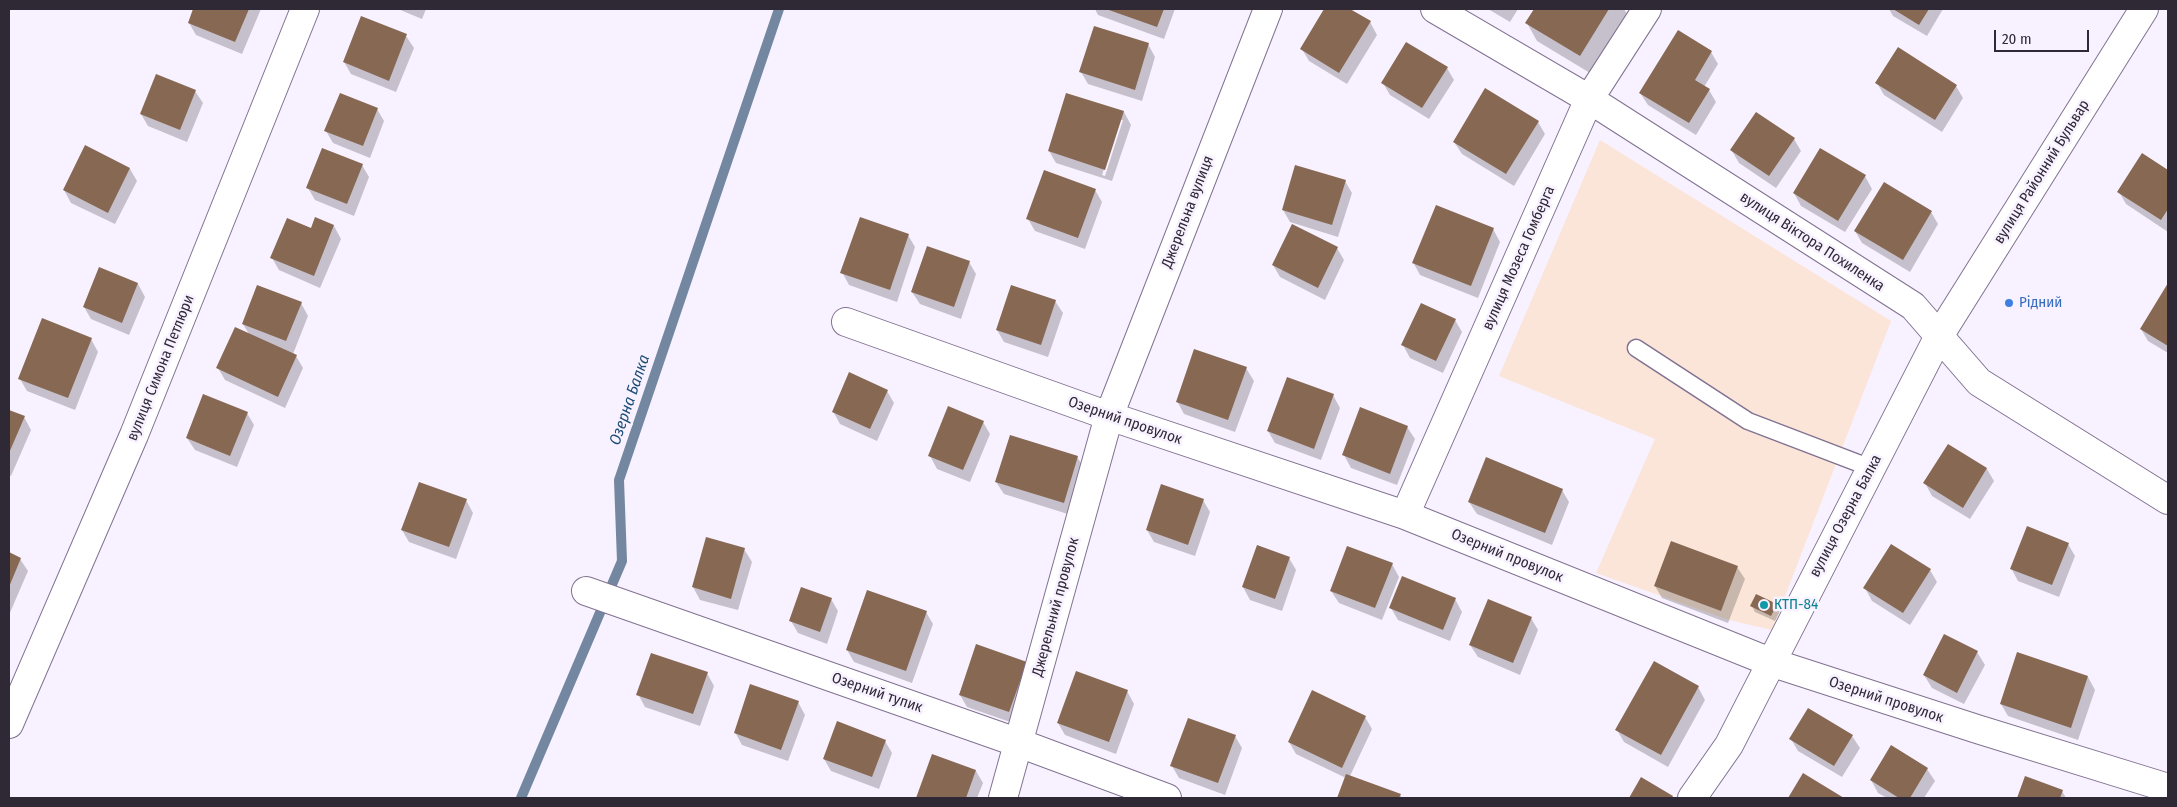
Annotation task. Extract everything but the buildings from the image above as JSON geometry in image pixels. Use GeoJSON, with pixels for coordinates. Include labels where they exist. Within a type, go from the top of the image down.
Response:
{"type":"FeatureCollection","features":[{"type":"Feature","properties":{"kind":"street","name":"вулиця Симона Петлюри"},"geometry":{"type":"LineString","coordinates":[[9,724],[134,435],[305,9]]}},
{"type":"Feature","properties":{"kind":"street","name":"Джерельна вулиця"},"geometry":{"type":"LineString","coordinates":[[1109,416],[1268,9]]}},
{"type":"Feature","properties":{"kind":"street","name":"вулиця Віктора Похиленка"},"geometry":{"type":"LineString","coordinates":[[1435,9],[1588,100],[1913,306],[1979,382],[2168,500]]}},
{"type":"Feature","properties":{"kind":"street","name":"вулиця Мозеса Гомберга"},"geometry":{"type":"LineString","coordinates":[[1406,514],[1588,100],[1648,9]]}},
{"type":"Feature","properties":{"kind":"street","name":"вулиця Районний Бульвар"},"geometry":{"type":"LineString","coordinates":[[1939,336],[2144,9]]}},
{"type":"Feature","properties":{"kind":"street","name":"Озерний провулок"},"geometry":{"type":"LineString","coordinates":[[846,322],[1109,416],[1406,514],[1770,662],[2168,788]]}},
{"type":"Feature","properties":{"kind":"street","name":"вулиця Озерна Балка"},"geometry":{"type":"LineString","coordinates":[[1692,798],[1729,745],[1939,336]]}},
{"type":"Feature","properties":{"kind":"street","name":"Джерельний провулок"},"geometry":{"type":"LineString","coordinates":[[1003,798],[1109,416]]}},
{"type":"Feature","properties":{"kind":"street","name":"Озерний тупик"},"geometry":{"type":"LineString","coordinates":[[586,590],[1019,743],[1168,798]]}},
{"type":"Feature","properties":{"kind":"lane"},"geometry":{"type":"LineString","coordinates":[[1636,348],[1748,421],[1872,468]]}},
{"type":"Feature","properties":{"kind":"shaded area"},"geometry":{"type":"Polygon","coordinates":[[[1600,140],[1891,321],[1772,630],[1729,620],[1596,573],[1655,439],[1499,376],[1600,140]]]}},
{"type":"Feature","properties":{"kind":"waterway","name":"Озерна Балка"},"geometry":{"type":"LineString","coordinates":[[521,798],[622,561],[619,480],[779,9]]}},
{"type":"Feature","properties":{"kind":"place","name":"Рідний"},"geometry":{"type":"Point","coordinates":[2009,303]}},
{"type":"Feature","properties":{"kind":"place","name":"КТП-84"},"geometry":{"type":"Point","coordinates":[1764,605]}}]}
